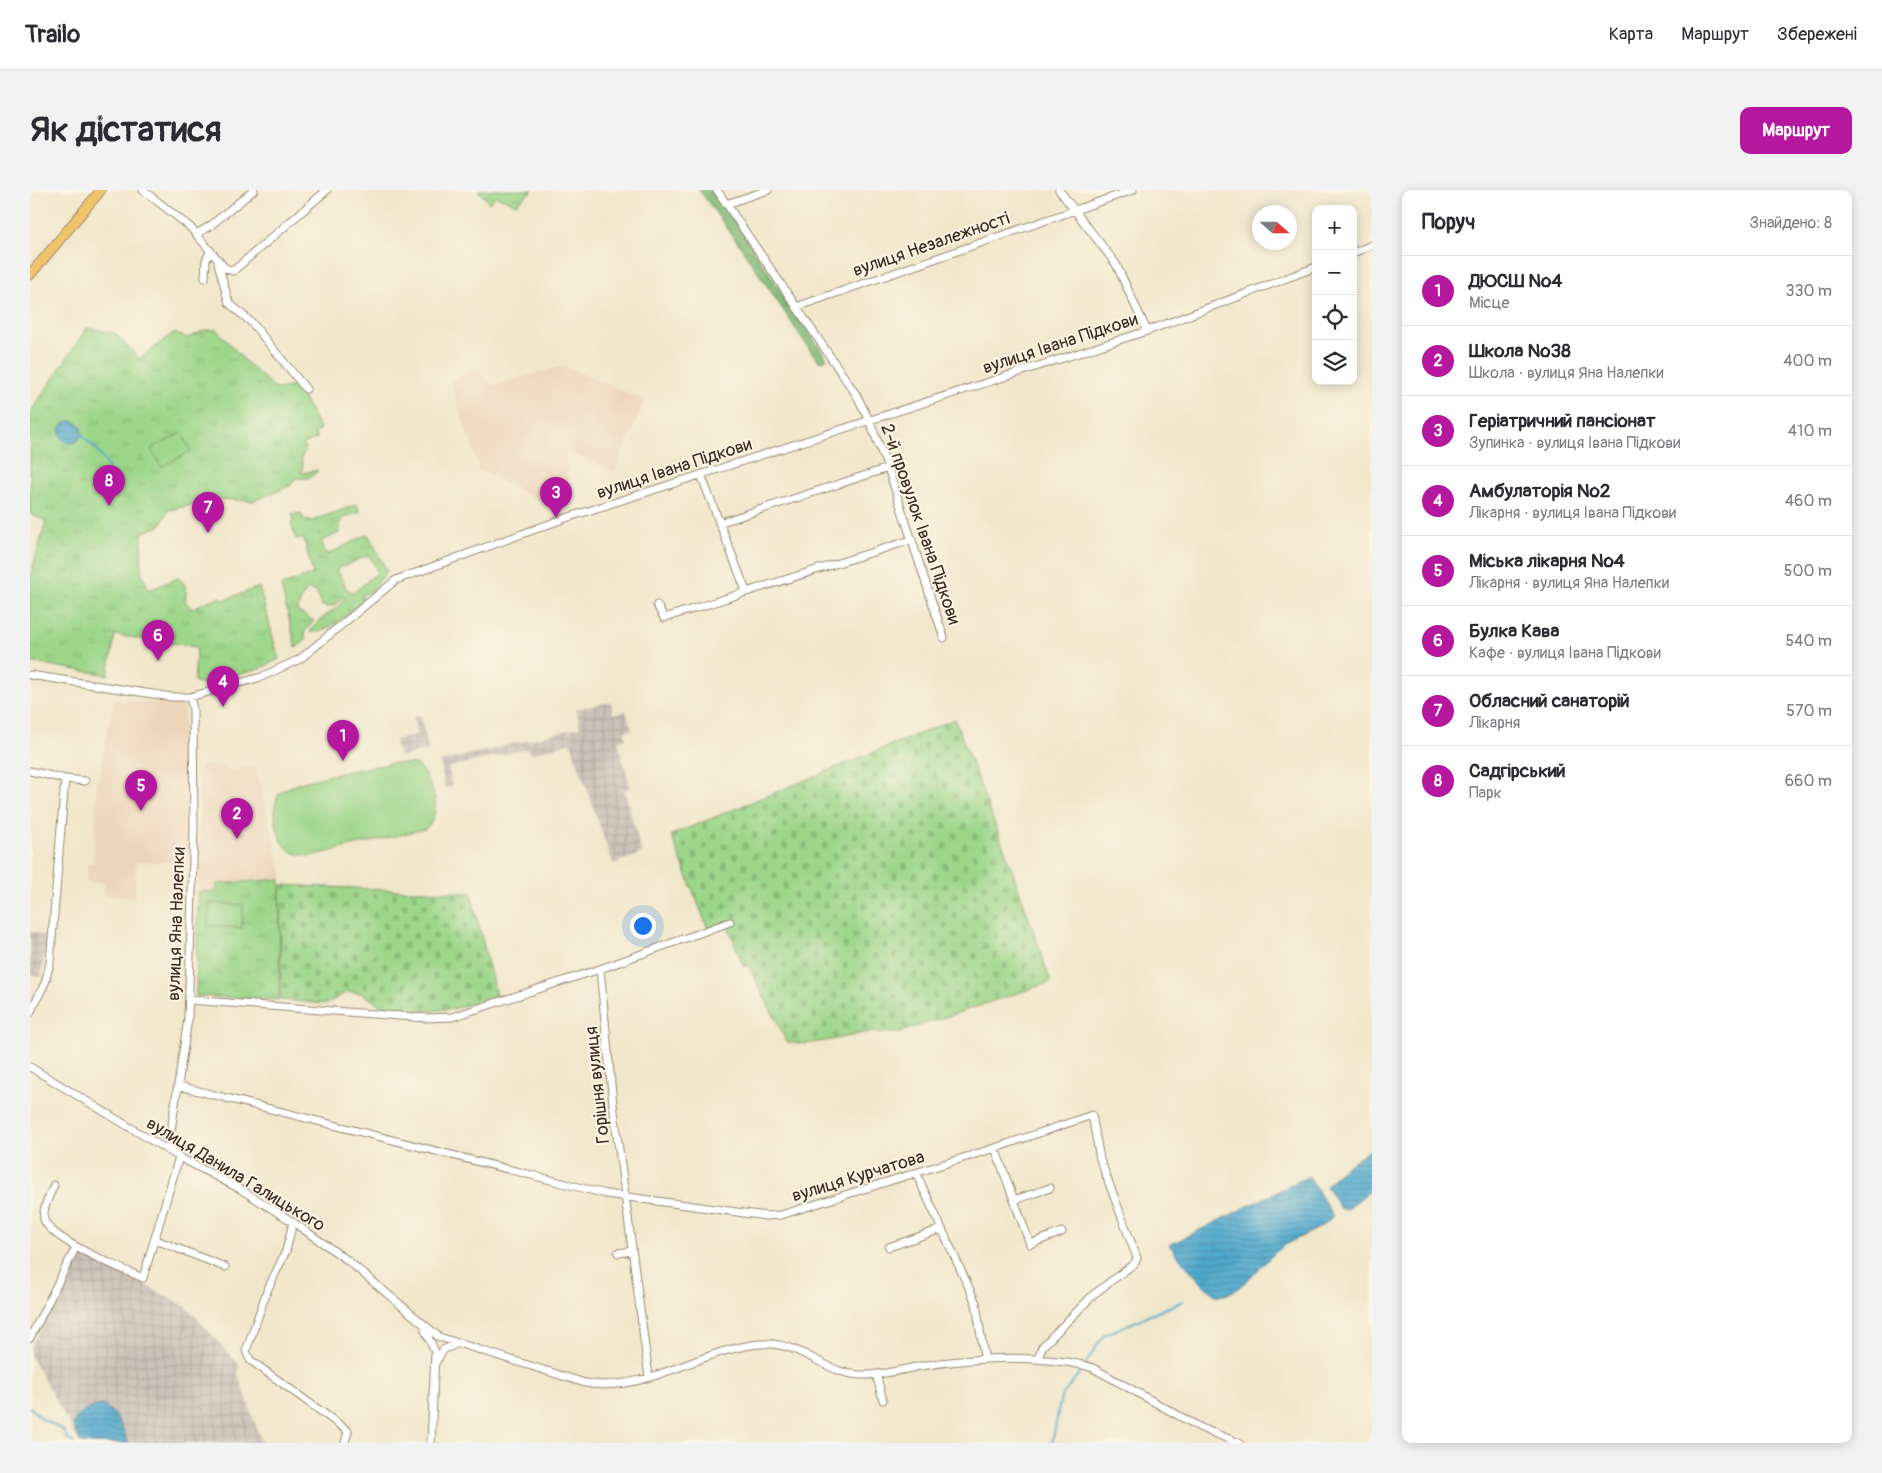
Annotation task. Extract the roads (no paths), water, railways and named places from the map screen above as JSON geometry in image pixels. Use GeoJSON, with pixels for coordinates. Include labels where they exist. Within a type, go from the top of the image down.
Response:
{"type":"FeatureCollection","features":[{"type":"Feature","properties":{"kind":"main road"},"geometry":{"type":"LineString","coordinates":[[30,275],[98,191]]}},
{"type":"Feature","properties":{"kind":"street"},"geometry":{"type":"LineString","coordinates":[[143,190],[196,234],[225,268],[232,271],[327,190]]}},
{"type":"Feature","properties":{"kind":"street"},"geometry":{"type":"LineString","coordinates":[[196,234],[210,226],[254,190]]}},
{"type":"Feature","properties":{"kind":"street","name":"2-й провулок Івана Підкови"},"geometry":{"type":"LineString","coordinates":[[717,190],[857,396],[869,420],[888,468],[944,638]]}},
{"type":"Feature","properties":{"kind":"street"},"geometry":{"type":"LineString","coordinates":[[726,204],[768,190]]}},
{"type":"Feature","properties":{"kind":"street"},"geometry":{"type":"LineString","coordinates":[[1059,190],[1116,264],[1147,331]]}},
{"type":"Feature","properties":{"kind":"street","name":"вулиця Незалежності"},"geometry":{"type":"LineString","coordinates":[[796,307],[1133,190]]}},
{"type":"Feature","properties":{"kind":"street"},"geometry":{"type":"LineString","coordinates":[[1357,252],[1372,246]]}},
{"type":"Feature","properties":{"kind":"street"},"geometry":{"type":"LineString","coordinates":[[205,278],[206,260],[210,252]]}},
{"type":"Feature","properties":{"kind":"street"},"geometry":{"type":"LineString","coordinates":[[218,260],[229,303],[252,323],[306,389]]}},
{"type":"Feature","properties":{"kind":"street","name":"вулиця Івана Підкови"},"geometry":{"type":"LineString","coordinates":[[30,675],[153,695],[190,697],[261,677],[300,660],[396,580],[564,520],[1147,331],[1312,269]]}},
{"type":"Feature","properties":{"kind":"street"},"geometry":{"type":"LineString","coordinates":[[720,523],[888,468]]}},
{"type":"Feature","properties":{"kind":"street"},"geometry":{"type":"LineString","coordinates":[[702,475],[746,591]]}},
{"type":"Feature","properties":{"kind":"street"},"geometry":{"type":"LineString","coordinates":[[657,605],[664,618],[912,540]]}},
{"type":"Feature","properties":{"kind":"street","name":"вулиця Яна Налепки"},"geometry":{"type":"LineString","coordinates":[[168,1150],[179,1086],[189,1000],[194,828],[193,709],[190,697]]}},
{"type":"Feature","properties":{"kind":"street"},"geometry":{"type":"LineString","coordinates":[[30,771],[65,779],[86,781]]}},
{"type":"Feature","properties":{"kind":"street"},"geometry":{"type":"LineString","coordinates":[[30,1014],[45,983],[50,963],[65,779]]}},
{"type":"Feature","properties":{"kind":"street"},"geometry":{"type":"LineString","coordinates":[[189,1000],[426,1018],[452,1017],[600,969],[730,922]]}},
{"type":"Feature","properties":{"kind":"street","name":"Горішня вулиця"},"geometry":{"type":"LineString","coordinates":[[600,969],[613,1104],[649,1377]]}},
{"type":"Feature","properties":{"kind":"street","name":"вулиця Данила Галицького"},"geometry":{"type":"LineString","coordinates":[[30,1067],[178,1157],[240,1190],[293,1222],[347,1260],[439,1337],[601,1386],[626,1384],[709,1355],[758,1344],[773,1343],[789,1346],[842,1371],[858,1375],[876,1374],[984,1357],[1038,1359],[1085,1365],[1201,1428],[1239,1443]]}},
{"type":"Feature","properties":{"kind":"street","name":"вулиця Курчатова"},"geometry":{"type":"LineString","coordinates":[[179,1086],[507,1170],[626,1197],[766,1216],[781,1215],[996,1148],[1092,1115],[1100,1159],[1137,1258],[1135,1263],[1094,1294],[1042,1347],[1038,1359]]}},
{"type":"Feature","properties":{"kind":"street"},"geometry":{"type":"LineString","coordinates":[[996,1148],[1030,1244],[1062,1232]]}},
{"type":"Feature","properties":{"kind":"street"},"geometry":{"type":"LineString","coordinates":[[54,1185],[46,1205],[44,1221],[48,1227],[76,1247],[143,1278],[156,1240],[178,1157]]}},
{"type":"Feature","properties":{"kind":"street"},"geometry":{"type":"LineString","coordinates":[[916,1173],[976,1303],[984,1357]]}},
{"type":"Feature","properties":{"kind":"street"},"geometry":{"type":"LineString","coordinates":[[1014,1200],[1050,1188]]}},
{"type":"Feature","properties":{"kind":"street"},"geometry":{"type":"LineString","coordinates":[[293,1222],[286,1252],[267,1291],[246,1351],[250,1360],[348,1431],[345,1443]]}},
{"type":"Feature","properties":{"kind":"street"},"geometry":{"type":"LineString","coordinates":[[889,1247],[941,1229]]}},
{"type":"Feature","properties":{"kind":"street"},"geometry":{"type":"LineString","coordinates":[[156,1240],[225,1267]]}},
{"type":"Feature","properties":{"kind":"street"},"geometry":{"type":"LineString","coordinates":[[30,1338],[76,1247]]}},
{"type":"Feature","properties":{"kind":"street"},"geometry":{"type":"LineString","coordinates":[[618,1253],[632,1251]]}},
{"type":"Feature","properties":{"kind":"street"},"geometry":{"type":"LineString","coordinates":[[423,1325],[434,1345],[431,1443]]}},
{"type":"Feature","properties":{"kind":"street"},"geometry":{"type":"LineString","coordinates":[[434,1364],[443,1350],[461,1343]]}},
{"type":"Feature","properties":{"kind":"street"},"geometry":{"type":"LineString","coordinates":[[876,1374],[883,1400]]}},
{"type":"Feature","properties":{"kind":"water"},"geometry":{"type":"Polygon","coordinates":[[[71,421],[79,424],[82,432],[79,440],[71,443],[63,440],[60,432],[63,424],[71,421]]]}},
{"type":"Feature","properties":{"kind":"water"},"geometry":{"type":"Polygon","coordinates":[[[1372,1148],[1372,1189],[1346,1210],[1340,1208],[1326,1186],[1340,1171],[1372,1148]]]}},
{"type":"Feature","properties":{"kind":"water"},"geometry":{"type":"Polygon","coordinates":[[[1309,1176],[1333,1216],[1312,1232],[1283,1247],[1270,1257],[1248,1280],[1231,1292],[1216,1295],[1211,1292],[1169,1245],[1309,1176]]]}},
{"type":"Feature","properties":{"kind":"water"},"geometry":{"type":"Polygon","coordinates":[[[101,1405],[115,1415],[128,1443],[81,1443],[73,1425],[77,1417],[92,1407],[101,1405]]]}},
{"type":"Feature","properties":{"kind":"waterway"},"geometry":{"type":"LineString","coordinates":[[82,435],[97,450],[109,468]]}},
{"type":"Feature","properties":{"kind":"waterway"},"geometry":{"type":"LineString","coordinates":[[1086,1363],[1104,1335],[1183,1301]]}},
{"type":"Feature","properties":{"kind":"waterway"},"geometry":{"type":"LineString","coordinates":[[1052,1443],[1061,1397],[1084,1367]]}},
{"type":"Feature","properties":{"kind":"waterway"},"geometry":{"type":"LineString","coordinates":[[30,1407],[42,1419],[63,1430],[67,1439],[74,1443]]}},
{"type":"Feature","properties":{"kind":"place","name":"Садгірський"},"geometry":{"type":"Point","coordinates":[109,506]}},
{"type":"Feature","properties":{"kind":"place","name":"Геріатричний пансіонат"},"geometry":{"type":"Point","coordinates":[556,518]}},
{"type":"Feature","properties":{"kind":"place","name":"Обласний санаторій"},"geometry":{"type":"Point","coordinates":[208,533]}},
{"type":"Feature","properties":{"kind":"place","name":"Булка Кава"},"geometry":{"type":"Point","coordinates":[158,661]}},
{"type":"Feature","properties":{"kind":"place","name":"Амбулаторія №2"},"geometry":{"type":"Point","coordinates":[223,707]}},
{"type":"Feature","properties":{"kind":"place","name":"ДЮСШ №4"},"geometry":{"type":"Point","coordinates":[343,761]}},
{"type":"Feature","properties":{"kind":"place","name":"Міська лікарня №4"},"geometry":{"type":"Point","coordinates":[141,811]}},
{"type":"Feature","properties":{"kind":"place","name":"Школа №38"},"geometry":{"type":"Point","coordinates":[237,839]}}]}
